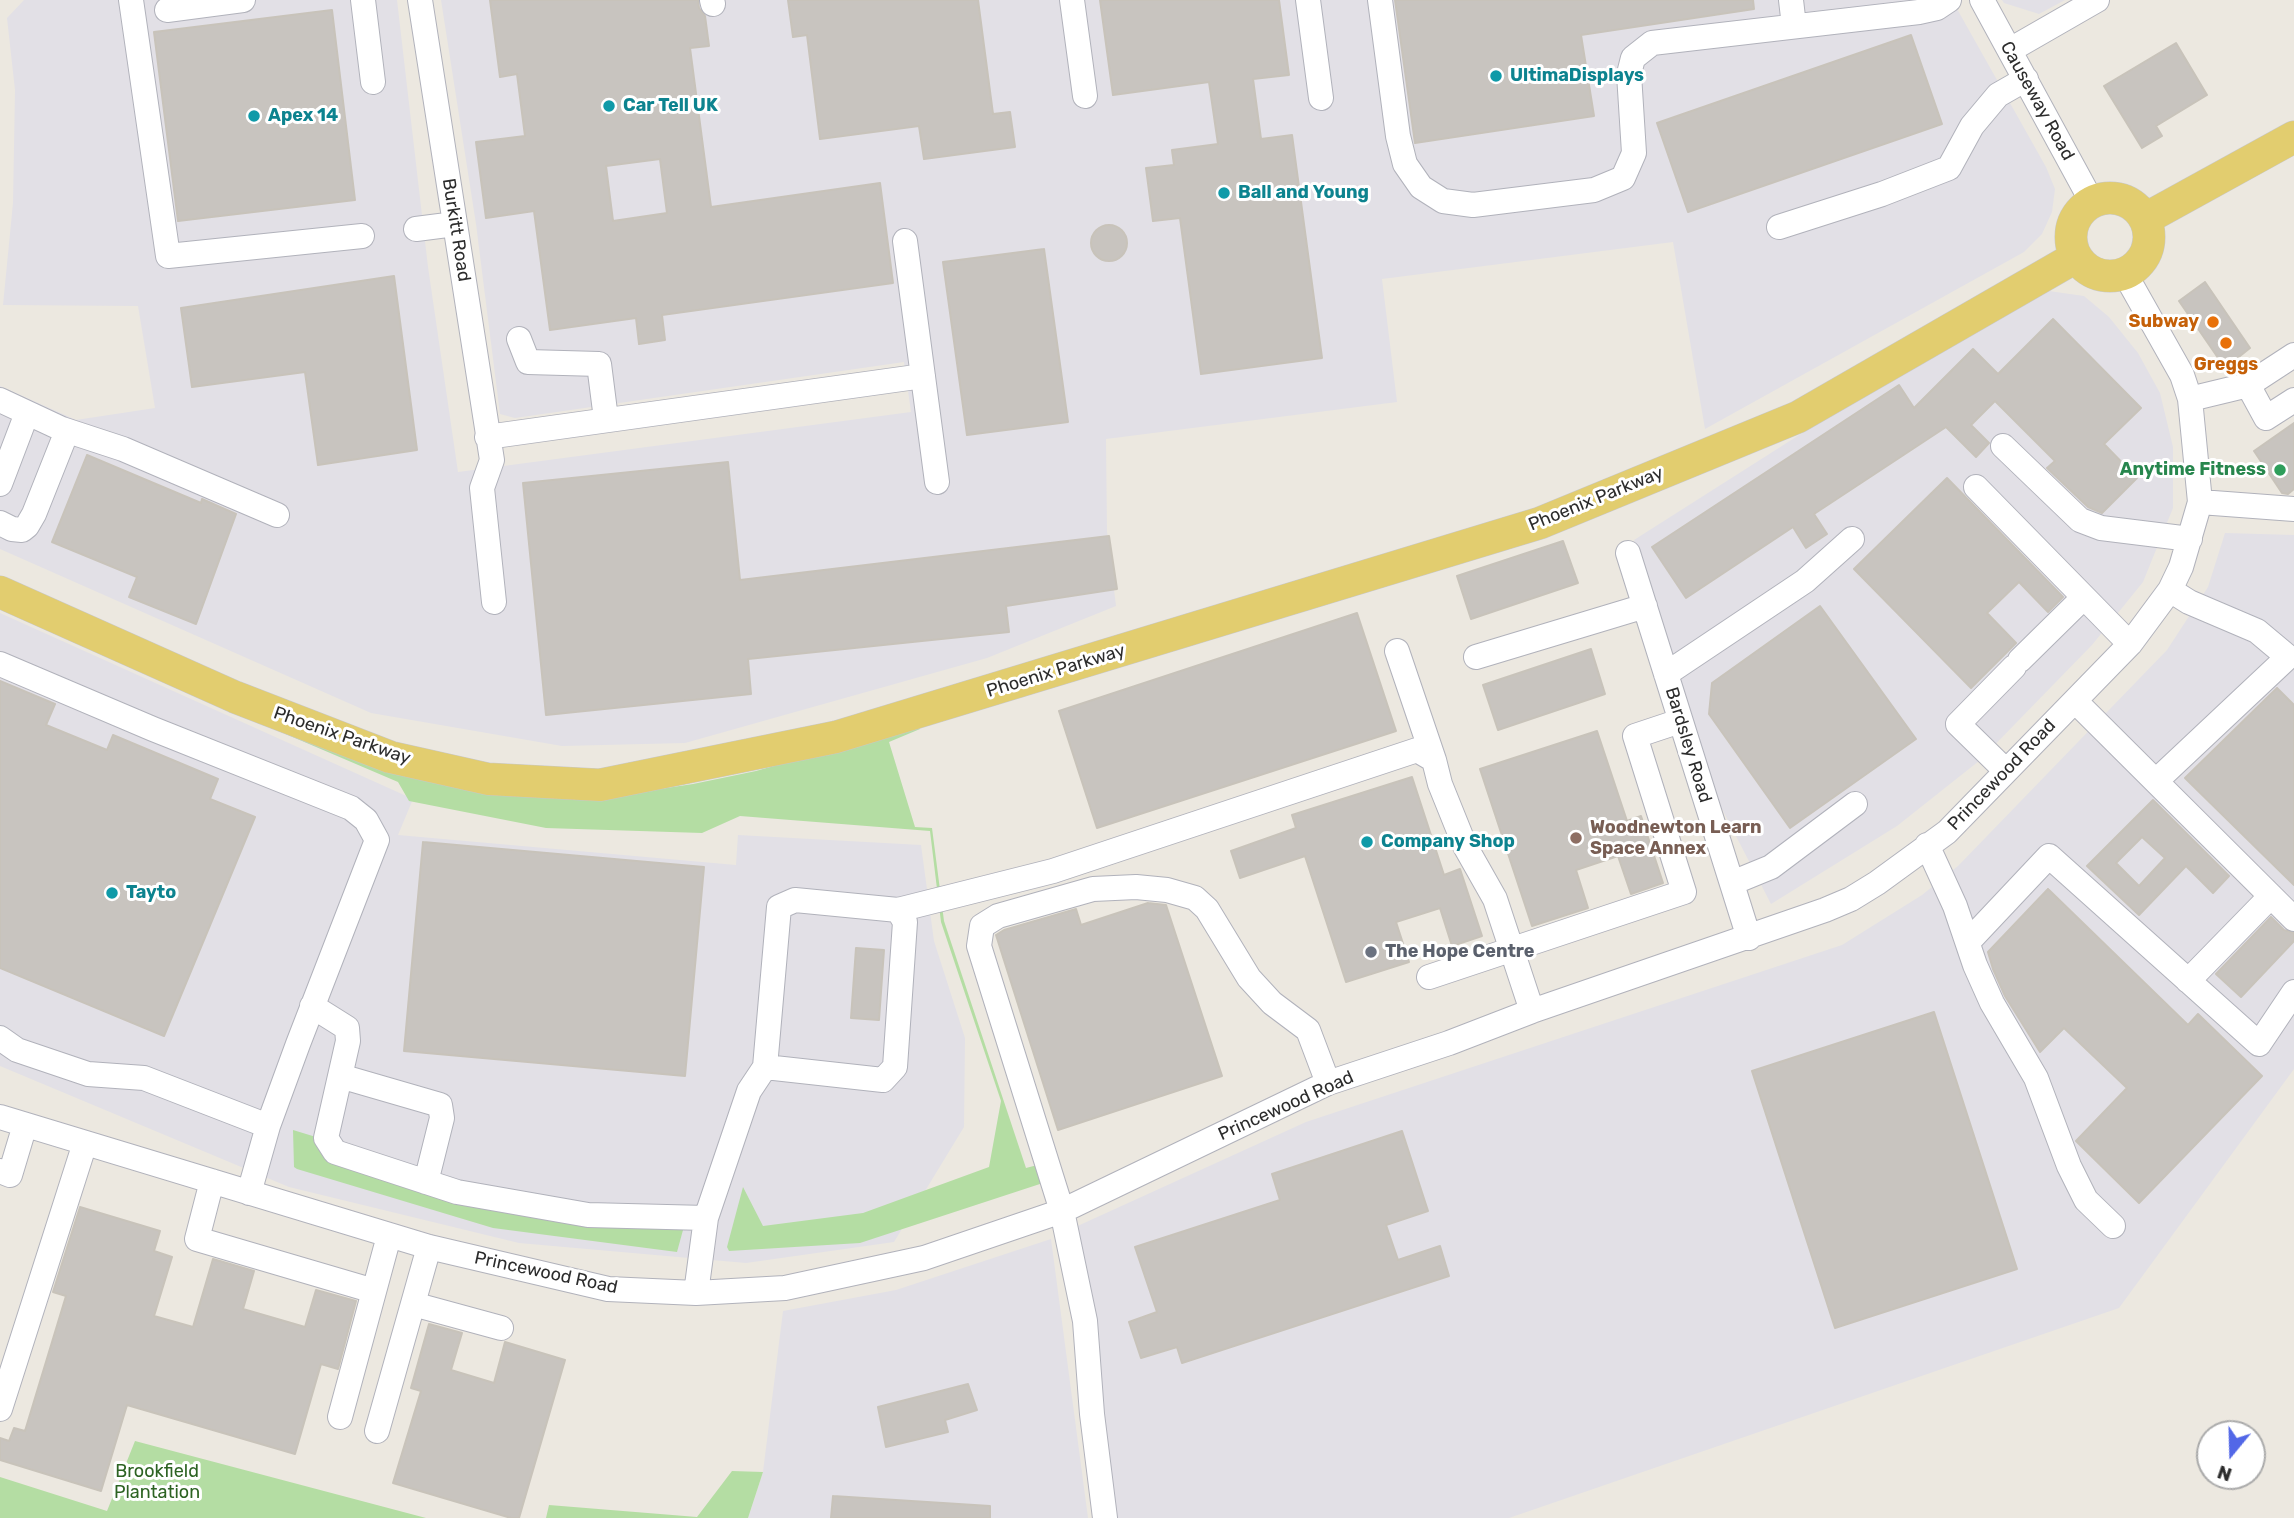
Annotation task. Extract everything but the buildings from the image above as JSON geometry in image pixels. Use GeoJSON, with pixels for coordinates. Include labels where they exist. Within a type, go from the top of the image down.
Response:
{"type":"FeatureCollection","features":[{"type":"Feature","properties":{"kind":"main road"},"geometry":{"type":"LineString","coordinates":[[2145,219],[2294,137]]}},
{"type":"Feature","properties":{"kind":"main road"},"geometry":{"type":"LineString","coordinates":[[2104,198],[2128,201],[2145,219],[2150,231],[2149,244],[2144,257],[2136,267],[2125,274],[2103,275],[2092,272],[2076,257],[2071,232],[2082,209],[2092,202],[2104,198]]}},
{"type":"Feature","properties":{"kind":"main road","name":"Phoenix Parkway"},"geometry":{"type":"LineString","coordinates":[[0,592],[235,697],[390,757],[488,779],[600,785],[836,737],[1540,523],[1798,416],[2076,257]]}},
{"type":"Feature","properties":{"kind":"street"},"geometry":{"type":"LineString","coordinates":[[131,0],[167,256],[362,236]]}},
{"type":"Feature","properties":{"kind":"street"},"geometry":{"type":"LineString","coordinates":[[363,0],[373,82]]}},
{"type":"Feature","properties":{"kind":"street","name":"Burkitt Road"},"geometry":{"type":"LineString","coordinates":[[420,0],[490,448]]}},
{"type":"Feature","properties":{"kind":"street"},"geometry":{"type":"LineString","coordinates":[[1072,0],[1084,96]]}},
{"type":"Feature","properties":{"kind":"street"},"geometry":{"type":"LineString","coordinates":[[1308,0],[1321,97]]}},
{"type":"Feature","properties":{"kind":"street"},"geometry":{"type":"LineString","coordinates":[[1380,0],[1398,136],[1405,164],[1421,187],[1443,201],[1473,205],[1594,190],[1623,178],[1634,153],[1629,74],[1633,58],[1652,43],[1794,26],[1847,10],[1919,12],[1937,8],[1949,0]]}},
{"type":"Feature","properties":{"kind":"street"},"geometry":{"type":"LineString","coordinates":[[1791,0],[1794,26]]}},
{"type":"Feature","properties":{"kind":"street","name":"Causeway Road"},"geometry":{"type":"LineString","coordinates":[[1982,0],[2092,202]]}},
{"type":"Feature","properties":{"kind":"street"},"geometry":{"type":"LineString","coordinates":[[2010,51],[2097,0]]}},
{"type":"Feature","properties":{"kind":"street"},"geometry":{"type":"LineString","coordinates":[[167,10],[234,1]]}},
{"type":"Feature","properties":{"kind":"street"},"geometry":{"type":"LineString","coordinates":[[1779,226],[1882,194],[1949,168],[1972,125],[1998,95],[2025,79]]}},
{"type":"Feature","properties":{"kind":"street"},"geometry":{"type":"LineString","coordinates":[[416,229],[455,224]]}},
{"type":"Feature","properties":{"kind":"street"},"geometry":{"type":"LineString","coordinates":[[905,241],[937,482]]}},
{"type":"Feature","properties":{"kind":"street","name":"Princewood Road"},"geometry":{"type":"LineString","coordinates":[[0,1117],[389,1236],[608,1289],[696,1293],[786,1288],[924,1258],[1062,1211],[1328,1083],[1749,938],[1851,898],[1947,832],[2130,644],[2170,590],[2181,567],[2200,502],[2190,400],[2182,376],[2125,274]]}},
{"type":"Feature","properties":{"kind":"street"},"geometry":{"type":"LineString","coordinates":[[519,339],[528,362],[599,364],[607,419]]}},
{"type":"Feature","properties":{"kind":"street"},"geometry":{"type":"LineString","coordinates":[[2190,400],[2248,385],[2294,355]]}},
{"type":"Feature","properties":{"kind":"street"},"geometry":{"type":"LineString","coordinates":[[494,602],[482,488],[490,448],[607,419],[923,376]]}},
{"type":"Feature","properties":{"kind":"street"},"geometry":{"type":"LineString","coordinates":[[2248,385],[2266,418],[2294,400]]}},
{"type":"Feature","properties":{"kind":"street"},"geometry":{"type":"LineString","coordinates":[[0,400],[277,515]]}},
{"type":"Feature","properties":{"kind":"street"},"geometry":{"type":"LineString","coordinates":[[0,484],[27,413]]}},
{"type":"Feature","properties":{"kind":"street"},"geometry":{"type":"LineString","coordinates":[[0,523],[12,529],[22,530],[27,526],[67,430]]}},
{"type":"Feature","properties":{"kind":"street"},"geometry":{"type":"LineString","coordinates":[[2003,446],[2080,520],[2101,528],[2190,539]]}},
{"type":"Feature","properties":{"kind":"street"},"geometry":{"type":"LineString","coordinates":[[1976,487],[2130,644]]}},
{"type":"Feature","properties":{"kind":"street"},"geometry":{"type":"LineString","coordinates":[[2200,502],[2294,509]]}},
{"type":"Feature","properties":{"kind":"street"},"geometry":{"type":"LineString","coordinates":[[1666,674],[1805,581],[1852,539]]}},
{"type":"Feature","properties":{"kind":"street","name":"Bardsley Road"},"geometry":{"type":"LineString","coordinates":[[1628,553],[1749,938]]}},
{"type":"Feature","properties":{"kind":"street"},"geometry":{"type":"LineString","coordinates":[[2156,781],[2288,657],[2257,631],[2189,602],[2170,590]]}},
{"type":"Feature","properties":{"kind":"street"},"geometry":{"type":"LineString","coordinates":[[2005,770],[1958,724],[2083,598]]}},
{"type":"Feature","properties":{"kind":"street"},"geometry":{"type":"LineString","coordinates":[[1476,657],[1645,606]]}},
{"type":"Feature","properties":{"kind":"street"},"geometry":{"type":"LineString","coordinates":[[1397,651],[1440,784],[1465,846],[1494,899],[1532,1011]]}},
{"type":"Feature","properties":{"kind":"street"},"geometry":{"type":"LineString","coordinates":[[0,664],[351,808],[366,820],[377,840],[268,1126],[249,1193]]}},
{"type":"Feature","properties":{"kind":"street"},"geometry":{"type":"LineString","coordinates":[[2075,701],[2294,919]]}},
{"type":"Feature","properties":{"kind":"street"},"geometry":{"type":"LineString","coordinates":[[1429,976],[1684,892],[1632,727],[1680,721]]}},
{"type":"Feature","properties":{"kind":"street"},"geometry":{"type":"LineString","coordinates":[[696,1293],[706,1218],[749,1091],[765,1067],[779,907],[795,900],[898,910],[1053,872],[1417,750],[1434,760]]}},
{"type":"Feature","properties":{"kind":"street"},"geometry":{"type":"LineString","coordinates":[[1732,883],[1770,867],[1855,804]]}},
{"type":"Feature","properties":{"kind":"street"},"geometry":{"type":"LineString","coordinates":[[1927,845],[1955,906],[1992,1003],[2036,1078],[2069,1167],[2086,1200],[2113,1226]]}},
{"type":"Feature","properties":{"kind":"street"},"geometry":{"type":"LineString","coordinates":[[1968,942],[2049,856],[2259,1044],[2294,992]]}},
{"type":"Feature","properties":{"kind":"street"},"geometry":{"type":"LineString","coordinates":[[1105,1518],[1092,1414],[1085,1321],[1062,1211],[979,946],[982,926],[989,920],[1093,889],[1136,887],[1167,890],[1195,898],[1207,909],[1249,978],[1272,1003],[1308,1030],[1328,1083]]}},
{"type":"Feature","properties":{"kind":"street"},"geometry":{"type":"LineString","coordinates":[[2188,981],[2271,896]]}},
{"type":"Feature","properties":{"kind":"street"},"geometry":{"type":"LineString","coordinates":[[765,1067],[883,1080],[895,1067],[905,922],[898,910]]}},
{"type":"Feature","properties":{"kind":"street"},"geometry":{"type":"LineString","coordinates":[[312,1006],[347,1028],[348,1041],[326,1138],[335,1152],[457,1192],[588,1215],[706,1218]]}},
{"type":"Feature","properties":{"kind":"street"},"geometry":{"type":"LineString","coordinates":[[0,1038],[17,1050],[88,1074],[144,1078],[268,1126]]}},
{"type":"Feature","properties":{"kind":"street"},"geometry":{"type":"LineString","coordinates":[[340,1076],[440,1105],[442,1118],[426,1182]]}},
{"type":"Feature","properties":{"kind":"street"},"geometry":{"type":"LineString","coordinates":[[0,1171],[10,1175],[25,1125]]}},
{"type":"Feature","properties":{"kind":"street"},"geometry":{"type":"LineString","coordinates":[[0,1409],[85,1143]]}},
{"type":"Feature","properties":{"kind":"street"},"geometry":{"type":"LineString","coordinates":[[212,1181],[197,1240],[374,1291]]}},
{"type":"Feature","properties":{"kind":"street"},"geometry":{"type":"LineString","coordinates":[[340,1417],[389,1236]]}},
{"type":"Feature","properties":{"kind":"street"},"geometry":{"type":"LineString","coordinates":[[377,1432],[429,1247]]}},
{"type":"Feature","properties":{"kind":"street"},"geometry":{"type":"LineString","coordinates":[[413,1304],[501,1328]]}},
{"type":"Feature","properties":{"kind":"shaded area"},"geometry":{"type":"Polygon","coordinates":[[[24,0],[397,0],[428,267],[458,472],[911,412],[904,362],[515,418],[500,414],[476,224],[441,0],[1952,0],[2046,167],[2055,189],[2052,212],[2042,234],[2024,252],[1705,429],[1673,242],[1382,279],[1397,402],[1106,439],[1107,531],[1116,606],[987,658],[685,743],[562,746],[371,713],[0,549],[0,386],[76,420],[155,408],[138,306],[3,305],[13,203],[15,90],[7,18],[24,0]]]}},
{"type":"Feature","properties":{"kind":"shaded area"},"geometry":{"type":"Polygon","coordinates":[[[2002,0],[2065,0],[2039,14],[2002,0]]]}},
{"type":"Feature","properties":{"kind":"shaded area"},"geometry":{"type":"Polygon","coordinates":[[[2049,291],[2084,296],[2109,317],[2138,353],[2160,393],[2173,447],[2173,508],[2143,582],[2092,645],[1979,761],[1897,826],[1771,904],[1721,807],[1634,540],[1903,369],[2049,291]]]}},
{"type":"Feature","properties":{"kind":"shaded area"},"geometry":{"type":"Polygon","coordinates":[[[2225,533],[2294,535],[2294,1069],[2119,1308],[1509,1518],[1115,1518],[1071,1229],[1306,1122],[1842,945],[1922,895],[1958,866],[2167,650],[2208,587],[2225,533]]]}},
{"type":"Feature","properties":{"kind":"shaded area"},"geometry":{"type":"Polygon","coordinates":[[[0,613],[413,799],[398,835],[736,865],[738,835],[921,845],[934,941],[965,1038],[964,1127],[894,1242],[746,1263],[519,1243],[289,1187],[0,1066],[0,613]]]}},
{"type":"Feature","properties":{"kind":"shaded area"},"geometry":{"type":"Polygon","coordinates":[[[1051,1239],[1088,1518],[748,1518],[763,1472],[783,1311],[896,1290],[1051,1239]]]}},
{"type":"Feature","properties":{"kind":"green space"},"geometry":{"type":"Polygon","coordinates":[[[192,694],[321,738],[626,794],[756,771],[916,725],[920,729],[889,742],[915,827],[932,828],[944,921],[1026,1168],[1045,1163],[1046,1182],[860,1243],[729,1251],[727,1247],[743,1187],[763,1226],[863,1213],[989,1167],[1001,1101],[941,922],[930,831],[740,816],[702,833],[546,828],[409,801],[398,782],[192,694]]]}},
{"type":"Feature","properties":{"kind":"green space"},"geometry":{"type":"Polygon","coordinates":[[[293,1130],[516,1198],[686,1219],[677,1252],[493,1228],[297,1169],[294,1167],[293,1130]]]}},
{"type":"Feature","properties":{"kind":"green space","name":"Brookfield Plantation"},"geometry":{"type":"Polygon","coordinates":[[[135,1441],[426,1518],[0,1518],[0,1477],[107,1511],[135,1441]]]}},
{"type":"Feature","properties":{"kind":"green space"},"geometry":{"type":"Polygon","coordinates":[[[732,1471],[763,1472],[748,1518],[546,1518],[549,1505],[697,1517],[732,1471]]]}},
{"type":"Feature","properties":{"kind":"place","name":"UltimaDisplays"},"geometry":{"type":"Point","coordinates":[1496,76]}},
{"type":"Feature","properties":{"kind":"place","name":"Car Tell UK"},"geometry":{"type":"Point","coordinates":[609,106]}},
{"type":"Feature","properties":{"kind":"place","name":"Apex 14"},"geometry":{"type":"Point","coordinates":[254,116]}},
{"type":"Feature","properties":{"kind":"place","name":"Ball and Young"},"geometry":{"type":"Point","coordinates":[1224,193]}},
{"type":"Feature","properties":{"kind":"place","name":"Subway"},"geometry":{"type":"Point","coordinates":[2213,322]}},
{"type":"Feature","properties":{"kind":"place","name":"Greggs"},"geometry":{"type":"Point","coordinates":[2226,343]}},
{"type":"Feature","properties":{"kind":"place","name":"Anytime Fitness"},"geometry":{"type":"Point","coordinates":[2280,470]}},
{"type":"Feature","properties":{"kind":"place","name":"Woodnewton Learn Space Annex"},"geometry":{"type":"Point","coordinates":[1576,838]}},
{"type":"Feature","properties":{"kind":"place","name":"Company Shop"},"geometry":{"type":"Point","coordinates":[1367,842]}},
{"type":"Feature","properties":{"kind":"place","name":"Tayto"},"geometry":{"type":"Point","coordinates":[112,893]}},
{"type":"Feature","properties":{"kind":"place","name":"The Hope Centre"},"geometry":{"type":"Point","coordinates":[1371,952]}}]}
